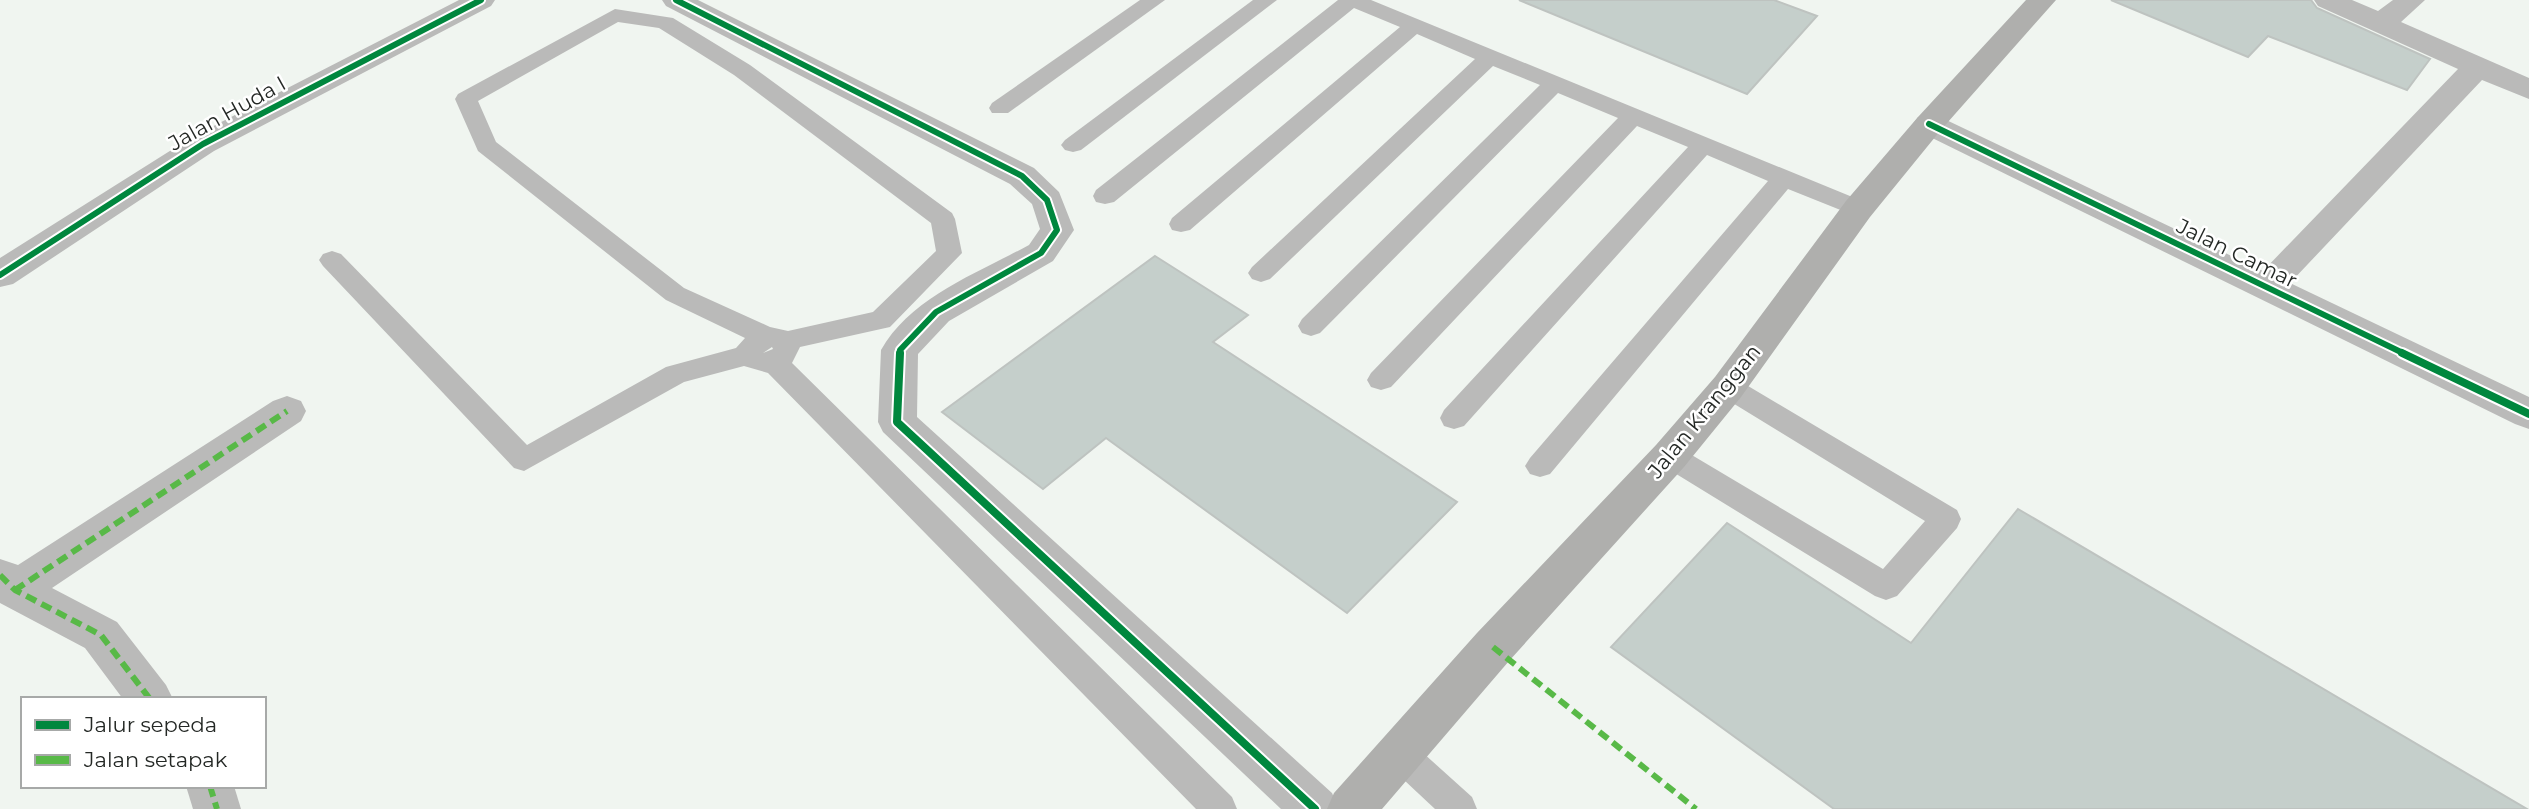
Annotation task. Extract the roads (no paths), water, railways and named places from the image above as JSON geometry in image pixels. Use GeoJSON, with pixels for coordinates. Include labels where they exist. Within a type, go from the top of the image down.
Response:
{"type":"FeatureCollection","features":[{"type":"Feature","properties":{"kind":"main road","name":"Jalan Kranggan"},"geometry":{"type":"LineString","coordinates":[[1351,809],[1493,647],[1670,456],[1728,387],[1858,209],[1928,124],[2042,0]]}},
{"type":"Feature","properties":{"kind":"street","name":"Jalan Huda I"},"geometry":{"type":"LineString","coordinates":[[0,275],[203,144],[481,0]]}},
{"type":"Feature","properties":{"kind":"street"},"geometry":{"type":"LineString","coordinates":[[676,0],[1022,176],[1047,200],[1057,230],[1041,253],[936,312],[900,350],[897,422],[1315,809]]}},
{"type":"Feature","properties":{"kind":"street"},"geometry":{"type":"LineString","coordinates":[[2328,0],[2529,90]]}},
{"type":"Feature","properties":{"kind":"street"},"geometry":{"type":"LineString","coordinates":[[2381,23],[2411,0]]}},
{"type":"Feature","properties":{"kind":"street"},"geometry":{"type":"LineString","coordinates":[[2279,274],[2477,67]]}},
{"type":"Feature","properties":{"kind":"street","name":"Jalan Camar"},"geometry":{"type":"LineString","coordinates":[[1928,124],[2529,414]]}},
{"type":"Feature","properties":{"kind":"street"},"geometry":{"type":"LineString","coordinates":[[148,697],[101,635],[7,583],[287,411]]}},
{"type":"Feature","properties":{"kind":"street"},"geometry":{"type":"LineString","coordinates":[[211,788],[218,809]]}},
{"type":"Feature","properties":{"kind":"lane"},"geometry":{"type":"LineString","coordinates":[[1000,108],[1154,0]]}},
{"type":"Feature","properties":{"kind":"lane"},"geometry":{"type":"LineString","coordinates":[[1073,145],[1266,0]]}},
{"type":"Feature","properties":{"kind":"lane"},"geometry":{"type":"LineString","coordinates":[[1105,196],[1352,0],[1858,209]]}},
{"type":"Feature","properties":{"kind":"lane"},"geometry":{"type":"LineString","coordinates":[[332,260],[524,460],[676,374],[769,349],[881,320],[948,253],[943,219],[742,71],[664,23],[615,15],[466,99],[486,146],[675,294],[769,349],[1220,809]]}},
{"type":"Feature","properties":{"kind":"lane"},"geometry":{"type":"LineString","coordinates":[[1181,223],[1414,26]]}},
{"type":"Feature","properties":{"kind":"lane"},"geometry":{"type":"LineString","coordinates":[[1261,273],[1490,57]]}},
{"type":"Feature","properties":{"kind":"lane"},"geometry":{"type":"LineString","coordinates":[[1311,326],[1555,83]]}},
{"type":"Feature","properties":{"kind":"lane"},"geometry":{"type":"LineString","coordinates":[[1381,380],[1632,117]]}},
{"type":"Feature","properties":{"kind":"lane"},"geometry":{"type":"LineString","coordinates":[[1454,418],[1704,144]]}},
{"type":"Feature","properties":{"kind":"lane"},"geometry":{"type":"LineString","coordinates":[[1540,466],[1785,177]]}},
{"type":"Feature","properties":{"kind":"lane"},"geometry":{"type":"LineString","coordinates":[[1670,456],[1886,587],[1946,519],[1728,387]]}},
{"type":"Feature","properties":{"kind":"lane"},"geometry":{"type":"LineString","coordinates":[[1400,754],[1460,809]]}}]}
